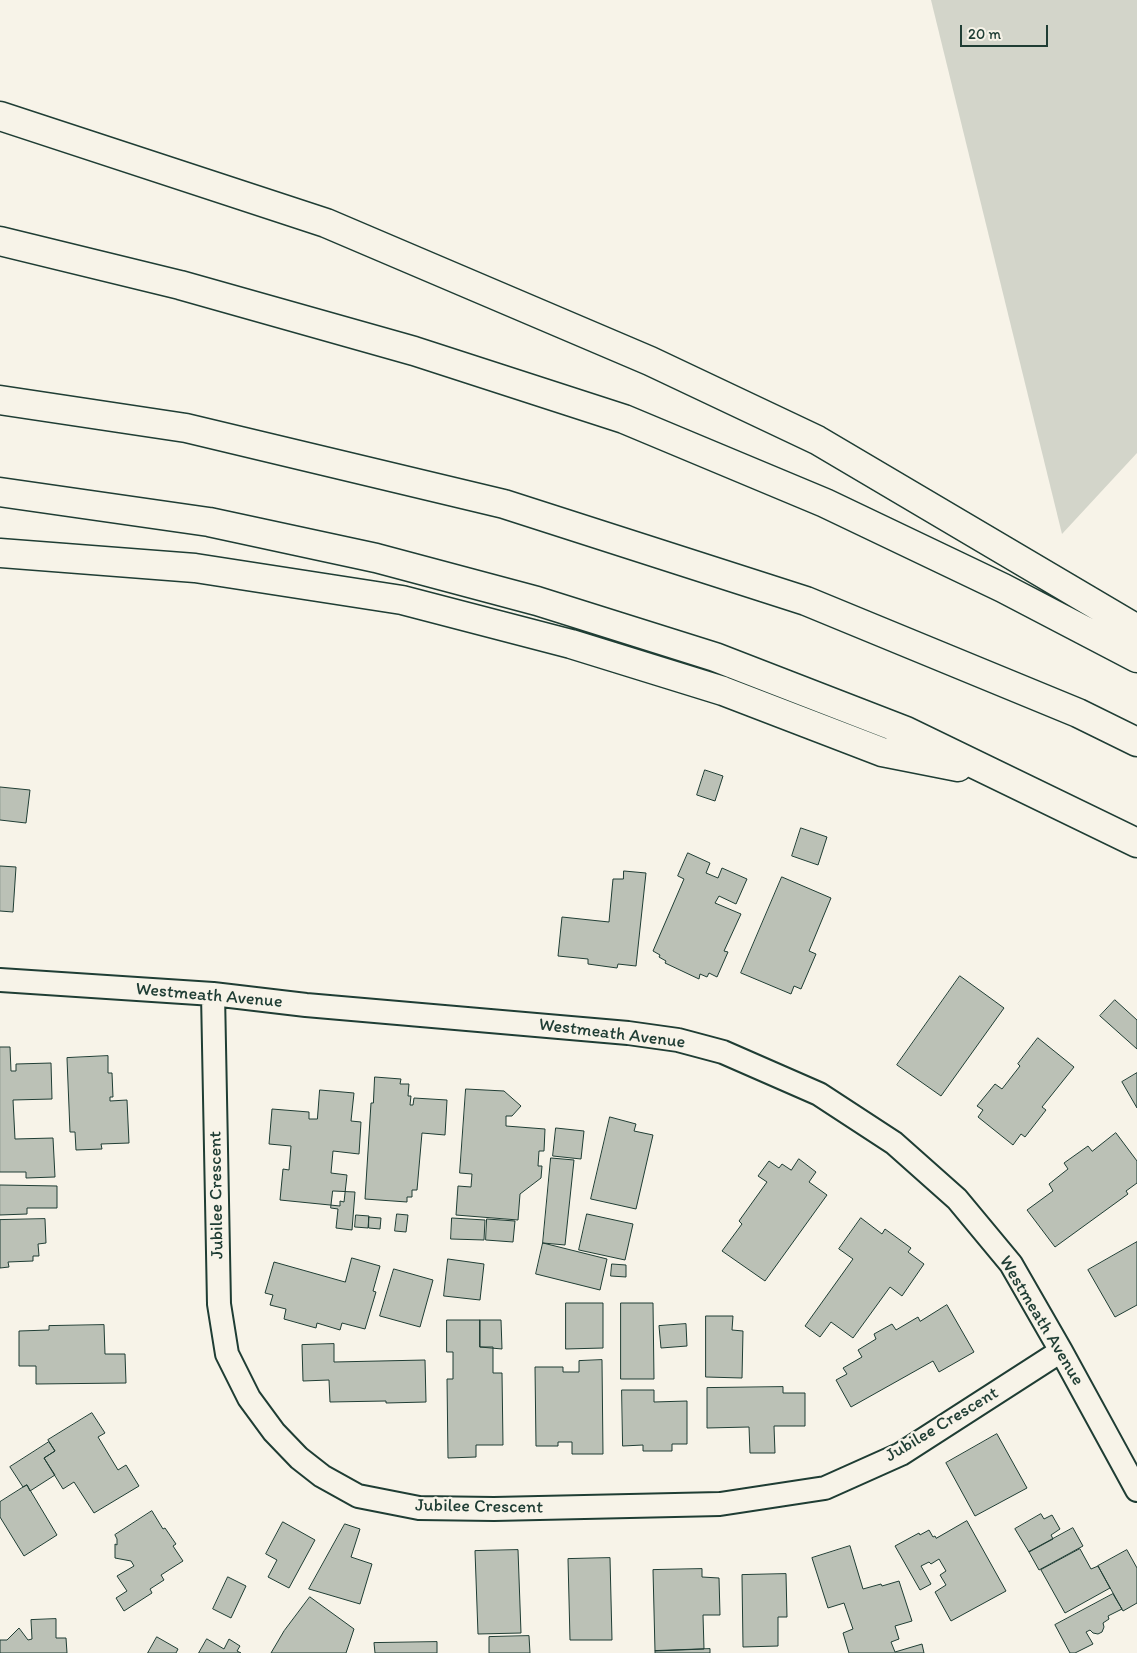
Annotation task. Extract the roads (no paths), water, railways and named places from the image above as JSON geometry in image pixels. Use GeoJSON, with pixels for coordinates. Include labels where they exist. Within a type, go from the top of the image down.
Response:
{"type":"FeatureCollection","features":[{"type":"Feature","properties":{"kind":"highway"},"geometry":{"type":"LineString","coordinates":[[0,116],[326,223],[650,361],[817,440],[1137,629]]}},
{"type":"Feature","properties":{"kind":"highway"},"geometry":{"type":"LineString","coordinates":[[0,240],[180,285],[414,351],[624,420],[825,503],[1003,588],[1137,658]]}},
{"type":"Feature","properties":{"kind":"highway"},"geometry":{"type":"LineString","coordinates":[[0,400],[186,428],[504,504],[806,601],[1078,713],[1137,742]]}},
{"type":"Feature","properties":{"kind":"highway"},"geometry":{"type":"LineString","coordinates":[[0,492],[208,522],[376,558],[537,601],[714,657],[906,731],[1137,843]]}},
{"type":"Feature","properties":{"kind":"highway"},"geometry":{"type":"LineString","coordinates":[[0,553],[195,568],[402,600],[571,644],[713,688],[882,752],[996,775]]}},
{"type":"Feature","properties":{"kind":"street","name":"Westmeath Avenue"},"geometry":{"type":"LineString","coordinates":[[0,980],[213,994],[306,1005],[628,1033],[678,1040],[723,1052],[819,1094],[894,1143],[958,1199],[1011,1264],[1137,1490]]}},
{"type":"Feature","properties":{"kind":"street","name":"Jubilee Crescent"},"geometry":{"type":"LineString","coordinates":[[213,994],[219,1304],[227,1354],[249,1398],[274,1432],[299,1458],[322,1476],[358,1496],[419,1508],[612,1508],[720,1504],[825,1488],[901,1454],[1061,1351]]}}]}
